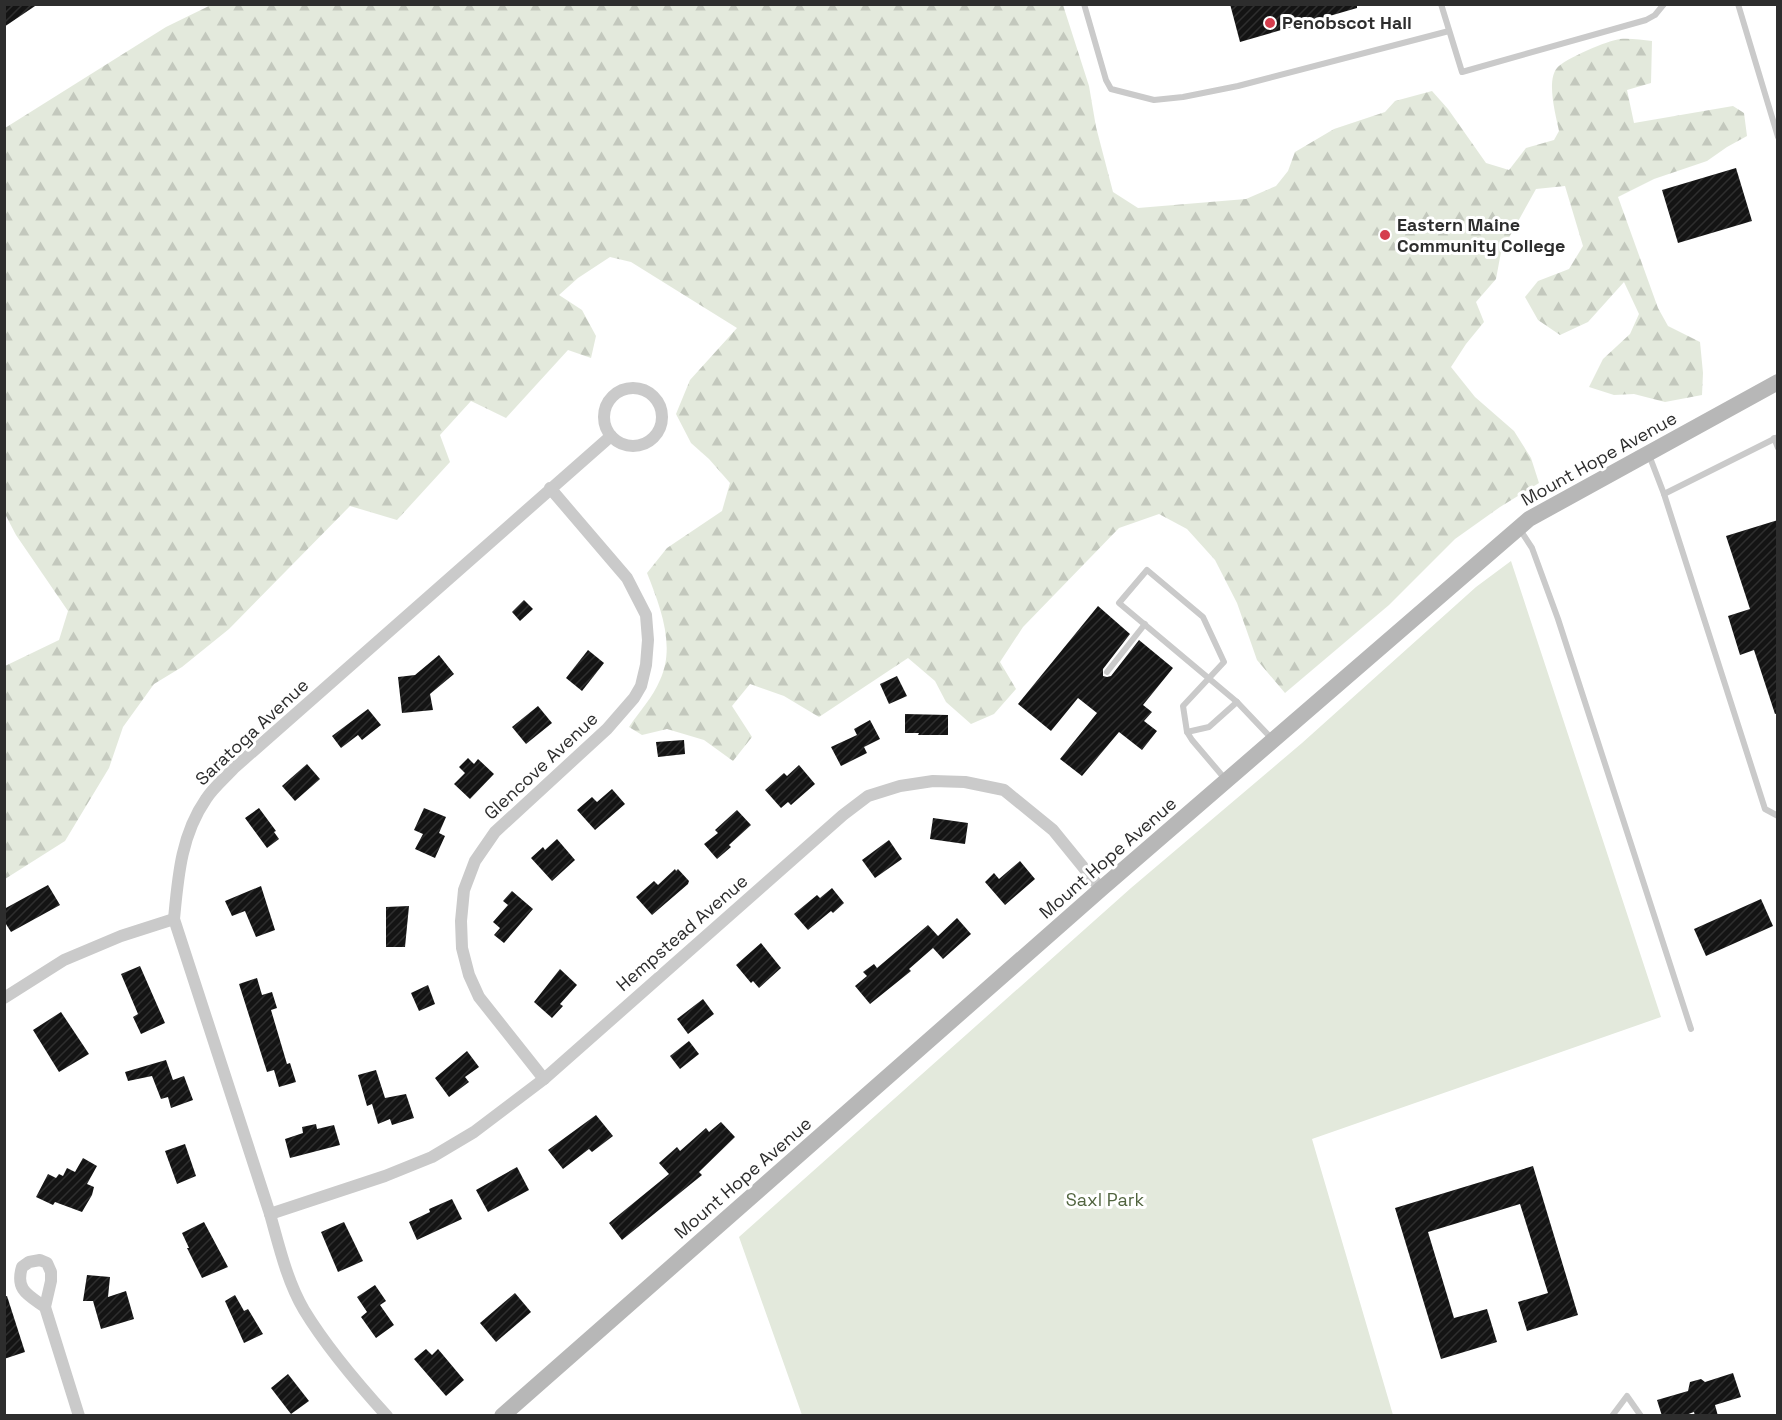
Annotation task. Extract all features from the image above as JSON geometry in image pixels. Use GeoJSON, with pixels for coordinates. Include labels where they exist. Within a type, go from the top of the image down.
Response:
{"type":"FeatureCollection","features":[{"type":"Feature","properties":{"kind":"street","name":"Mount Hope Avenue"},"geometry":{"type":"LineString","coordinates":[[502,1416],[1101,889],[1529,519],[1778,382]]}},
{"type":"Feature","properties":{"kind":"street"},"geometry":{"type":"LineString","coordinates":[[641,389],[656,399],[662,418],[654,436],[647,442],[638,446],[628,445],[618,442],[611,436],[603,419],[604,410],[614,394],[622,390],[641,389]]}},
{"type":"Feature","properties":{"kind":"street","name":"Saratoga Avenue"},"geometry":{"type":"LineString","coordinates":[[387,1416],[330,1347],[303,1308],[283,1258],[174,919],[178,872],[188,829],[206,797],[234,768],[611,436]]}},
{"type":"Feature","properties":{"kind":"street","name":"Glencove Avenue"},"geometry":{"type":"LineString","coordinates":[[544,1079],[479,997],[469,975],[462,948],[461,921],[464,890],[475,861],[495,832],[607,729],[634,698],[641,686],[648,640],[646,615],[627,578],[550,488]]}},
{"type":"Feature","properties":{"kind":"street","name":"Hempstead Avenue"},"geometry":{"type":"LineString","coordinates":[[270,1214],[385,1176],[432,1157],[474,1132],[544,1079],[843,815],[868,796],[900,786],[933,781],[965,782],[1004,790],[1053,830],[1101,889]]}},
{"type":"Feature","properties":{"kind":"street"},"geometry":{"type":"LineString","coordinates":[[4,998],[64,960],[121,936],[174,919]]}},
{"type":"Feature","properties":{"kind":"street"},"geometry":{"type":"LineString","coordinates":[[45,1307],[80,1416]]}},
{"type":"Feature","properties":{"kind":"lane"},"geometry":{"type":"LineString","coordinates":[[1084,4],[1106,80],[1111,89],[1154,100],[1183,97],[1238,86],[1449,31]]}},
{"type":"Feature","properties":{"kind":"lane"},"geometry":{"type":"LineString","coordinates":[[1441,4],[1462,72],[1646,20],[1655,15],[1664,4]]}},
{"type":"Feature","properties":{"kind":"lane"},"geometry":{"type":"LineString","coordinates":[[1738,4],[1778,136]]}},
{"type":"Feature","properties":{"kind":"lane"},"geometry":{"type":"LineString","coordinates":[[1664,494],[1776,438],[1778,448]]}},
{"type":"Feature","properties":{"kind":"lane"},"geometry":{"type":"LineString","coordinates":[[1649,453],[1765,809],[1778,816]]}},
{"type":"Feature","properties":{"kind":"lane"},"geometry":{"type":"LineString","coordinates":[[1519,528],[1532,548],[1558,619],[1691,1029]]}},
{"type":"Feature","properties":{"kind":"lane"},"geometry":{"type":"LineString","coordinates":[[1227,781],[1187,732],[1184,706],[1210,677],[1224,662],[1203,617],[1147,570],[1119,603],[1210,677],[1273,741]]}},
{"type":"Feature","properties":{"kind":"lane"},"geometry":{"type":"LineString","coordinates":[[1107,672],[1145,624]]}},
{"type":"Feature","properties":{"kind":"lane"},"geometry":{"type":"LineString","coordinates":[[1187,732],[1209,727],[1237,702]]}},
{"type":"Feature","properties":{"kind":"lane"},"geometry":{"type":"LineString","coordinates":[[1612,1416],[1627,1396],[1641,1416]]}},
{"type":"Feature","properties":{"kind":"green space"},"geometry":{"type":"Polygon","coordinates":[[[211,5],[1063,5],[1089,86],[1096,127],[1113,192],[1138,208],[1246,199],[1276,186],[1288,171],[1295,152],[1334,129],[1385,112],[1395,101],[1432,91],[1448,109],[1486,163],[1509,170],[1526,148],[1554,140],[1559,131],[1552,90],[1552,81],[1557,68],[1587,51],[1620,39],[1652,41],[1651,83],[1627,90],[1634,123],[1733,106],[1744,113],[1747,136],[1707,161],[1654,179],[1618,197],[1658,308],[1668,326],[1700,342],[1703,373],[1702,395],[1665,402],[1634,394],[1614,395],[1589,387],[1603,359],[1630,334],[1639,314],[1624,282],[1588,322],[1560,335],[1538,320],[1525,297],[1538,281],[1569,269],[1583,246],[1565,186],[1536,189],[1501,252],[1496,279],[1476,302],[1484,322],[1451,367],[1475,397],[1514,431],[1531,458],[1539,483],[1455,539],[1389,605],[1285,693],[1257,660],[1237,603],[1215,560],[1187,529],[1159,514],[1119,528],[1023,627],[1000,662],[1016,689],[994,714],[971,724],[946,702],[935,681],[908,658],[819,717],[784,696],[750,684],[732,706],[752,737],[733,761],[704,740],[667,729],[642,735],[629,727],[657,686],[665,667],[667,654],[661,612],[647,573],[667,548],[722,511],[730,483],[691,443],[676,414],[690,380],[737,328],[631,262],[610,257],[578,278],[559,295],[582,310],[596,336],[591,358],[568,350],[506,418],[471,401],[440,435],[450,462],[397,520],[350,506],[229,629],[182,667],[154,684],[123,727],[109,768],[65,841],[5,879],[5,666],[59,640],[68,611],[16,535],[5,514],[5,128],[166,27],[211,5]]]}},
{"type":"Feature","properties":{"kind":"green space","name":"Saxl Park"},"geometry":{"type":"Polygon","coordinates":[[[1511,561],[1661,1017],[1312,1139],[1393,1415],[802,1415],[739,1237],[1131,888],[1302,743],[1476,587],[1511,561]]]}},
{"type":"Feature","properties":{"kind":"building"},"geometry":{"type":"Polygon","coordinates":[[[4,4],[38,4],[4,27],[4,4]]]}},
{"type":"Feature","properties":{"kind":"building","name":"Penobscot Hall"},"geometry":{"type":"Polygon","coordinates":[[[1230,4],[1357,4],[1357,8],[1240,42],[1230,4]]]}},
{"type":"Feature","properties":{"kind":"building"},"geometry":{"type":"Polygon","coordinates":[[[1736,168],[1752,221],[1678,243],[1662,190],[1736,168]]]}},
{"type":"Feature","properties":{"kind":"building"},"geometry":{"type":"Polygon","coordinates":[[[1778,520],[1778,713],[1775,714],[1754,650],[1740,655],[1728,616],[1750,609],[1726,536],[1778,520]]]}},
{"type":"Feature","properties":{"kind":"building"},"geometry":{"type":"Polygon","coordinates":[[[524,600],[533,609],[520,621],[512,612],[524,600]]]}},
{"type":"Feature","properties":{"kind":"building"},"geometry":{"type":"Polygon","coordinates":[[[1098,606],[1130,634],[1103,669],[1103,676],[1111,676],[1139,640],[1173,668],[1143,705],[1152,712],[1144,721],[1157,731],[1142,750],[1119,732],[1082,776],[1060,759],[1097,713],[1078,698],[1051,731],[1018,704],[1098,606]]]}},
{"type":"Feature","properties":{"kind":"building"},"geometry":{"type":"Polygon","coordinates":[[[588,650],[604,663],[582,691],[566,678],[588,650]]]}},
{"type":"Feature","properties":{"kind":"building"},"geometry":{"type":"Polygon","coordinates":[[[439,655],[454,674],[430,694],[433,710],[402,713],[398,677],[415,675],[439,655]]]}},
{"type":"Feature","properties":{"kind":"building"},"geometry":{"type":"Polygon","coordinates":[[[897,676],[907,696],[889,704],[880,684],[897,676]]]}},
{"type":"Feature","properties":{"kind":"building"},"geometry":{"type":"Polygon","coordinates":[[[538,706],[552,723],[526,744],[512,727],[538,706]]]}},
{"type":"Feature","properties":{"kind":"building"},"geometry":{"type":"Polygon","coordinates":[[[368,709],[381,725],[362,740],[358,735],[341,748],[332,736],[368,709]]]}},
{"type":"Feature","properties":{"kind":"building"},"geometry":{"type":"Polygon","coordinates":[[[905,714],[948,715],[948,735],[905,733],[905,714]]]}},
{"type":"Feature","properties":{"kind":"building"},"geometry":{"type":"Polygon","coordinates":[[[870,720],[880,739],[864,747],[867,753],[841,766],[831,747],[857,735],[854,729],[870,720]]]}},
{"type":"Feature","properties":{"kind":"building"},"geometry":{"type":"Polygon","coordinates":[[[684,740],[685,754],[658,757],[656,742],[684,740]]]}},
{"type":"Feature","properties":{"kind":"building"},"geometry":{"type":"Polygon","coordinates":[[[468,758],[474,764],[478,759],[494,774],[470,799],[454,784],[465,773],[459,767],[468,758]]]}},
{"type":"Feature","properties":{"kind":"building"},"geometry":{"type":"Polygon","coordinates":[[[307,764],[320,779],[295,801],[282,786],[307,764]]]}},
{"type":"Feature","properties":{"kind":"building"},"geometry":{"type":"Polygon","coordinates":[[[799,765],[815,784],[791,805],[788,802],[781,808],[765,790],[784,773],[787,776],[799,765]]]}},
{"type":"Feature","properties":{"kind":"building"},"geometry":{"type":"Polygon","coordinates":[[[612,789],[625,804],[595,830],[577,810],[592,797],[597,802],[612,789]]]}},
{"type":"Feature","properties":{"kind":"building"},"geometry":{"type":"Polygon","coordinates":[[[259,808],[276,831],[274,832],[279,839],[267,848],[245,818],[259,808]]]}},
{"type":"Feature","properties":{"kind":"building"},"geometry":{"type":"Polygon","coordinates":[[[424,808],[446,817],[439,833],[445,836],[435,858],[415,849],[423,834],[414,830],[424,808]]]}},
{"type":"Feature","properties":{"kind":"building"},"geometry":{"type":"Polygon","coordinates":[[[737,810],[751,825],[717,859],[704,844],[718,833],[715,830],[737,810]]]}},
{"type":"Feature","properties":{"kind":"building"},"geometry":{"type":"Polygon","coordinates":[[[933,818],[968,823],[965,844],[930,839],[933,818]]]}},
{"type":"Feature","properties":{"kind":"building"},"geometry":{"type":"Polygon","coordinates":[[[557,839],[575,860],[552,881],[531,858],[543,847],[545,850],[557,839]]]}},
{"type":"Feature","properties":{"kind":"building"},"geometry":{"type":"Polygon","coordinates":[[[889,840],[902,859],[875,878],[862,860],[889,840]]]}},
{"type":"Feature","properties":{"kind":"building"},"geometry":{"type":"Polygon","coordinates":[[[1020,861],[1035,879],[1005,905],[985,882],[994,873],[999,879],[1020,861]]]}},
{"type":"Feature","properties":{"kind":"building"},"geometry":{"type":"Polygon","coordinates":[[[675,869],[676,871],[678,869],[689,881],[688,884],[652,915],[636,897],[654,881],[658,885],[675,869]]]}},
{"type":"Feature","properties":{"kind":"building"},"geometry":{"type":"Polygon","coordinates":[[[48,885],[60,905],[11,932],[4,921],[4,909],[48,885]]]}},
{"type":"Feature","properties":{"kind":"building"},"geometry":{"type":"Polygon","coordinates":[[[261,886],[275,930],[256,937],[245,911],[232,916],[225,901],[261,886]]]}},
{"type":"Feature","properties":{"kind":"building"},"geometry":{"type":"Polygon","coordinates":[[[832,888],[844,903],[808,930],[794,914],[817,895],[820,898],[832,888]]]}},
{"type":"Feature","properties":{"kind":"building"},"geometry":{"type":"Polygon","coordinates":[[[512,891],[533,909],[504,943],[494,935],[500,928],[493,922],[508,905],[503,901],[512,891]]]}},
{"type":"Feature","properties":{"kind":"building"},"geometry":{"type":"Polygon","coordinates":[[[1761,899],[1773,926],[1706,956],[1694,929],[1761,899]]]}},
{"type":"Feature","properties":{"kind":"building"},"geometry":{"type":"Polygon","coordinates":[[[409,906],[405,947],[386,947],[386,907],[409,906]]]}},
{"type":"Feature","properties":{"kind":"building"},"geometry":{"type":"Polygon","coordinates":[[[957,918],[971,934],[943,959],[933,948],[909,969],[911,971],[870,1004],[855,986],[867,976],[863,972],[874,964],[877,968],[928,925],[938,936],[957,918]]]}},
{"type":"Feature","properties":{"kind":"building"},"geometry":{"type":"Polygon","coordinates":[[[761,943],[781,968],[759,988],[753,981],[751,983],[736,965],[761,943]]]}},
{"type":"Feature","properties":{"kind":"building"},"geometry":{"type":"Polygon","coordinates":[[[140,966],[165,1023],[141,1034],[133,1017],[138,1014],[121,974],[140,966]]]}},
{"type":"Feature","properties":{"kind":"building"},"geometry":{"type":"Polygon","coordinates":[[[560,969],[577,985],[560,1004],[563,1006],[552,1018],[534,1002],[560,969]]]}},
{"type":"Feature","properties":{"kind":"building"},"geometry":{"type":"Polygon","coordinates":[[[257,978],[262,995],[272,992],[277,1008],[271,1010],[287,1064],[290,1063],[296,1082],[279,1087],[274,1070],[267,1072],[239,984],[257,978]]]}},
{"type":"Feature","properties":{"kind":"building"},"geometry":{"type":"Polygon","coordinates":[[[428,985],[435,1004],[419,1011],[411,993],[428,985]]]}},
{"type":"Feature","properties":{"kind":"building"},"geometry":{"type":"Polygon","coordinates":[[[703,999],[714,1014],[688,1034],[677,1019],[703,999]]]}},
{"type":"Feature","properties":{"kind":"building"},"geometry":{"type":"Polygon","coordinates":[[[61,1012],[89,1054],[59,1072],[33,1030],[61,1012]]]}},
{"type":"Feature","properties":{"kind":"building"},"geometry":{"type":"Polygon","coordinates":[[[689,1041],[699,1054],[680,1069],[670,1056],[689,1041]]]}},
{"type":"Feature","properties":{"kind":"building"},"geometry":{"type":"Polygon","coordinates":[[[467,1051],[479,1067],[465,1077],[469,1082],[449,1097],[435,1078],[467,1051]]]}},
{"type":"Feature","properties":{"kind":"building"},"geometry":{"type":"Polygon","coordinates":[[[166,1060],[173,1080],[184,1076],[193,1100],[171,1108],[168,1097],[161,1099],[152,1076],[128,1081],[125,1072],[166,1060]]]}},
{"type":"Feature","properties":{"kind":"building"},"geometry":{"type":"Polygon","coordinates":[[[376,1070],[385,1098],[406,1094],[414,1118],[392,1125],[390,1119],[378,1124],[372,1104],[367,1106],[358,1075],[376,1070]]]}},
{"type":"Feature","properties":{"kind":"building"},"geometry":{"type":"Polygon","coordinates":[[[596,1115],[613,1136],[592,1152],[589,1149],[563,1169],[548,1150],[596,1115]]]}},
{"type":"Feature","properties":{"kind":"building"},"geometry":{"type":"Polygon","coordinates":[[[721,1122],[735,1137],[699,1172],[702,1175],[622,1240],[609,1223],[669,1174],[659,1163],[677,1147],[680,1151],[706,1128],[709,1132],[721,1122]]]}},
{"type":"Feature","properties":{"kind":"building"},"geometry":{"type":"Polygon","coordinates":[[[316,1124],[317,1129],[334,1125],[340,1145],[290,1158],[285,1139],[303,1133],[302,1127],[316,1124]]]}},
{"type":"Feature","properties":{"kind":"building"},"geometry":{"type":"Polygon","coordinates":[[[185,1144],[196,1176],[177,1184],[165,1151],[185,1144]]]}},
{"type":"Feature","properties":{"kind":"building"},"geometry":{"type":"Polygon","coordinates":[[[83,1158],[97,1166],[87,1184],[94,1187],[92,1195],[82,1212],[55,1202],[53,1205],[36,1197],[48,1174],[56,1178],[59,1174],[63,1176],[67,1168],[75,1172],[83,1158]]]}},
{"type":"Feature","properties":{"kind":"building"},"geometry":{"type":"Polygon","coordinates":[[[1533,1166],[1578,1315],[1527,1331],[1518,1302],[1548,1293],[1520,1204],[1428,1232],[1454,1318],[1487,1309],[1497,1342],[1441,1359],[1395,1208],[1533,1166]]]}},
{"type":"Feature","properties":{"kind":"building"},"geometry":{"type":"Polygon","coordinates":[[[517,1167],[529,1190],[488,1212],[476,1190],[517,1167]]]}},
{"type":"Feature","properties":{"kind":"building"},"geometry":{"type":"Polygon","coordinates":[[[452,1199],[462,1219],[417,1240],[409,1222],[430,1212],[429,1209],[452,1199]]]}},
{"type":"Feature","properties":{"kind":"building"},"geometry":{"type":"Polygon","coordinates":[[[204,1222],[228,1267],[202,1278],[182,1233],[204,1222]]]}},
{"type":"Feature","properties":{"kind":"building"},"geometry":{"type":"Polygon","coordinates":[[[344,1222],[363,1261],[338,1272],[321,1232],[344,1222]]]}},
{"type":"Feature","properties":{"kind":"building"},"geometry":{"type":"Polygon","coordinates":[[[87,1275],[110,1277],[108,1297],[126,1291],[134,1319],[101,1329],[93,1301],[83,1301],[87,1275]]]}},
{"type":"Feature","properties":{"kind":"building"},"geometry":{"type":"Polygon","coordinates":[[[375,1285],[386,1301],[380,1305],[394,1325],[376,1338],[361,1317],[367,1312],[357,1297],[375,1285]]]}},
{"type":"Feature","properties":{"kind":"building"},"geometry":{"type":"Polygon","coordinates":[[[515,1293],[531,1312],[496,1342],[480,1323],[515,1293]]]}},
{"type":"Feature","properties":{"kind":"building"},"geometry":{"type":"Polygon","coordinates":[[[235,1295],[244,1311],[248,1309],[263,1334],[244,1343],[225,1301],[235,1295]]]}},
{"type":"Feature","properties":{"kind":"building"},"geometry":{"type":"Polygon","coordinates":[[[7,1296],[25,1352],[4,1359],[4,1297],[7,1296]]]}},
{"type":"Feature","properties":{"kind":"building"},"geometry":{"type":"Polygon","coordinates":[[[426,1349],[432,1355],[438,1349],[464,1380],[446,1396],[414,1359],[426,1349]]]}},
{"type":"Feature","properties":{"kind":"building"},"geometry":{"type":"Polygon","coordinates":[[[1733,1373],[1741,1397],[1715,1405],[1718,1416],[1695,1416],[1694,1412],[1683,1416],[1662,1416],[1657,1400],[1688,1391],[1690,1382],[1701,1379],[1705,1382],[1733,1373]]]}},
{"type":"Feature","properties":{"kind":"building"},"geometry":{"type":"Polygon","coordinates":[[[288,1374],[309,1401],[291,1414],[271,1388],[288,1374]]]}},
{"type":"Feature","properties":{"kind":"place","name":"Penobscot Hall"},"geometry":{"type":"Point","coordinates":[1270,23]}},
{"type":"Feature","properties":{"kind":"place","name":"Eastern Maine Community College"},"geometry":{"type":"Point","coordinates":[1385,235]}}]}
